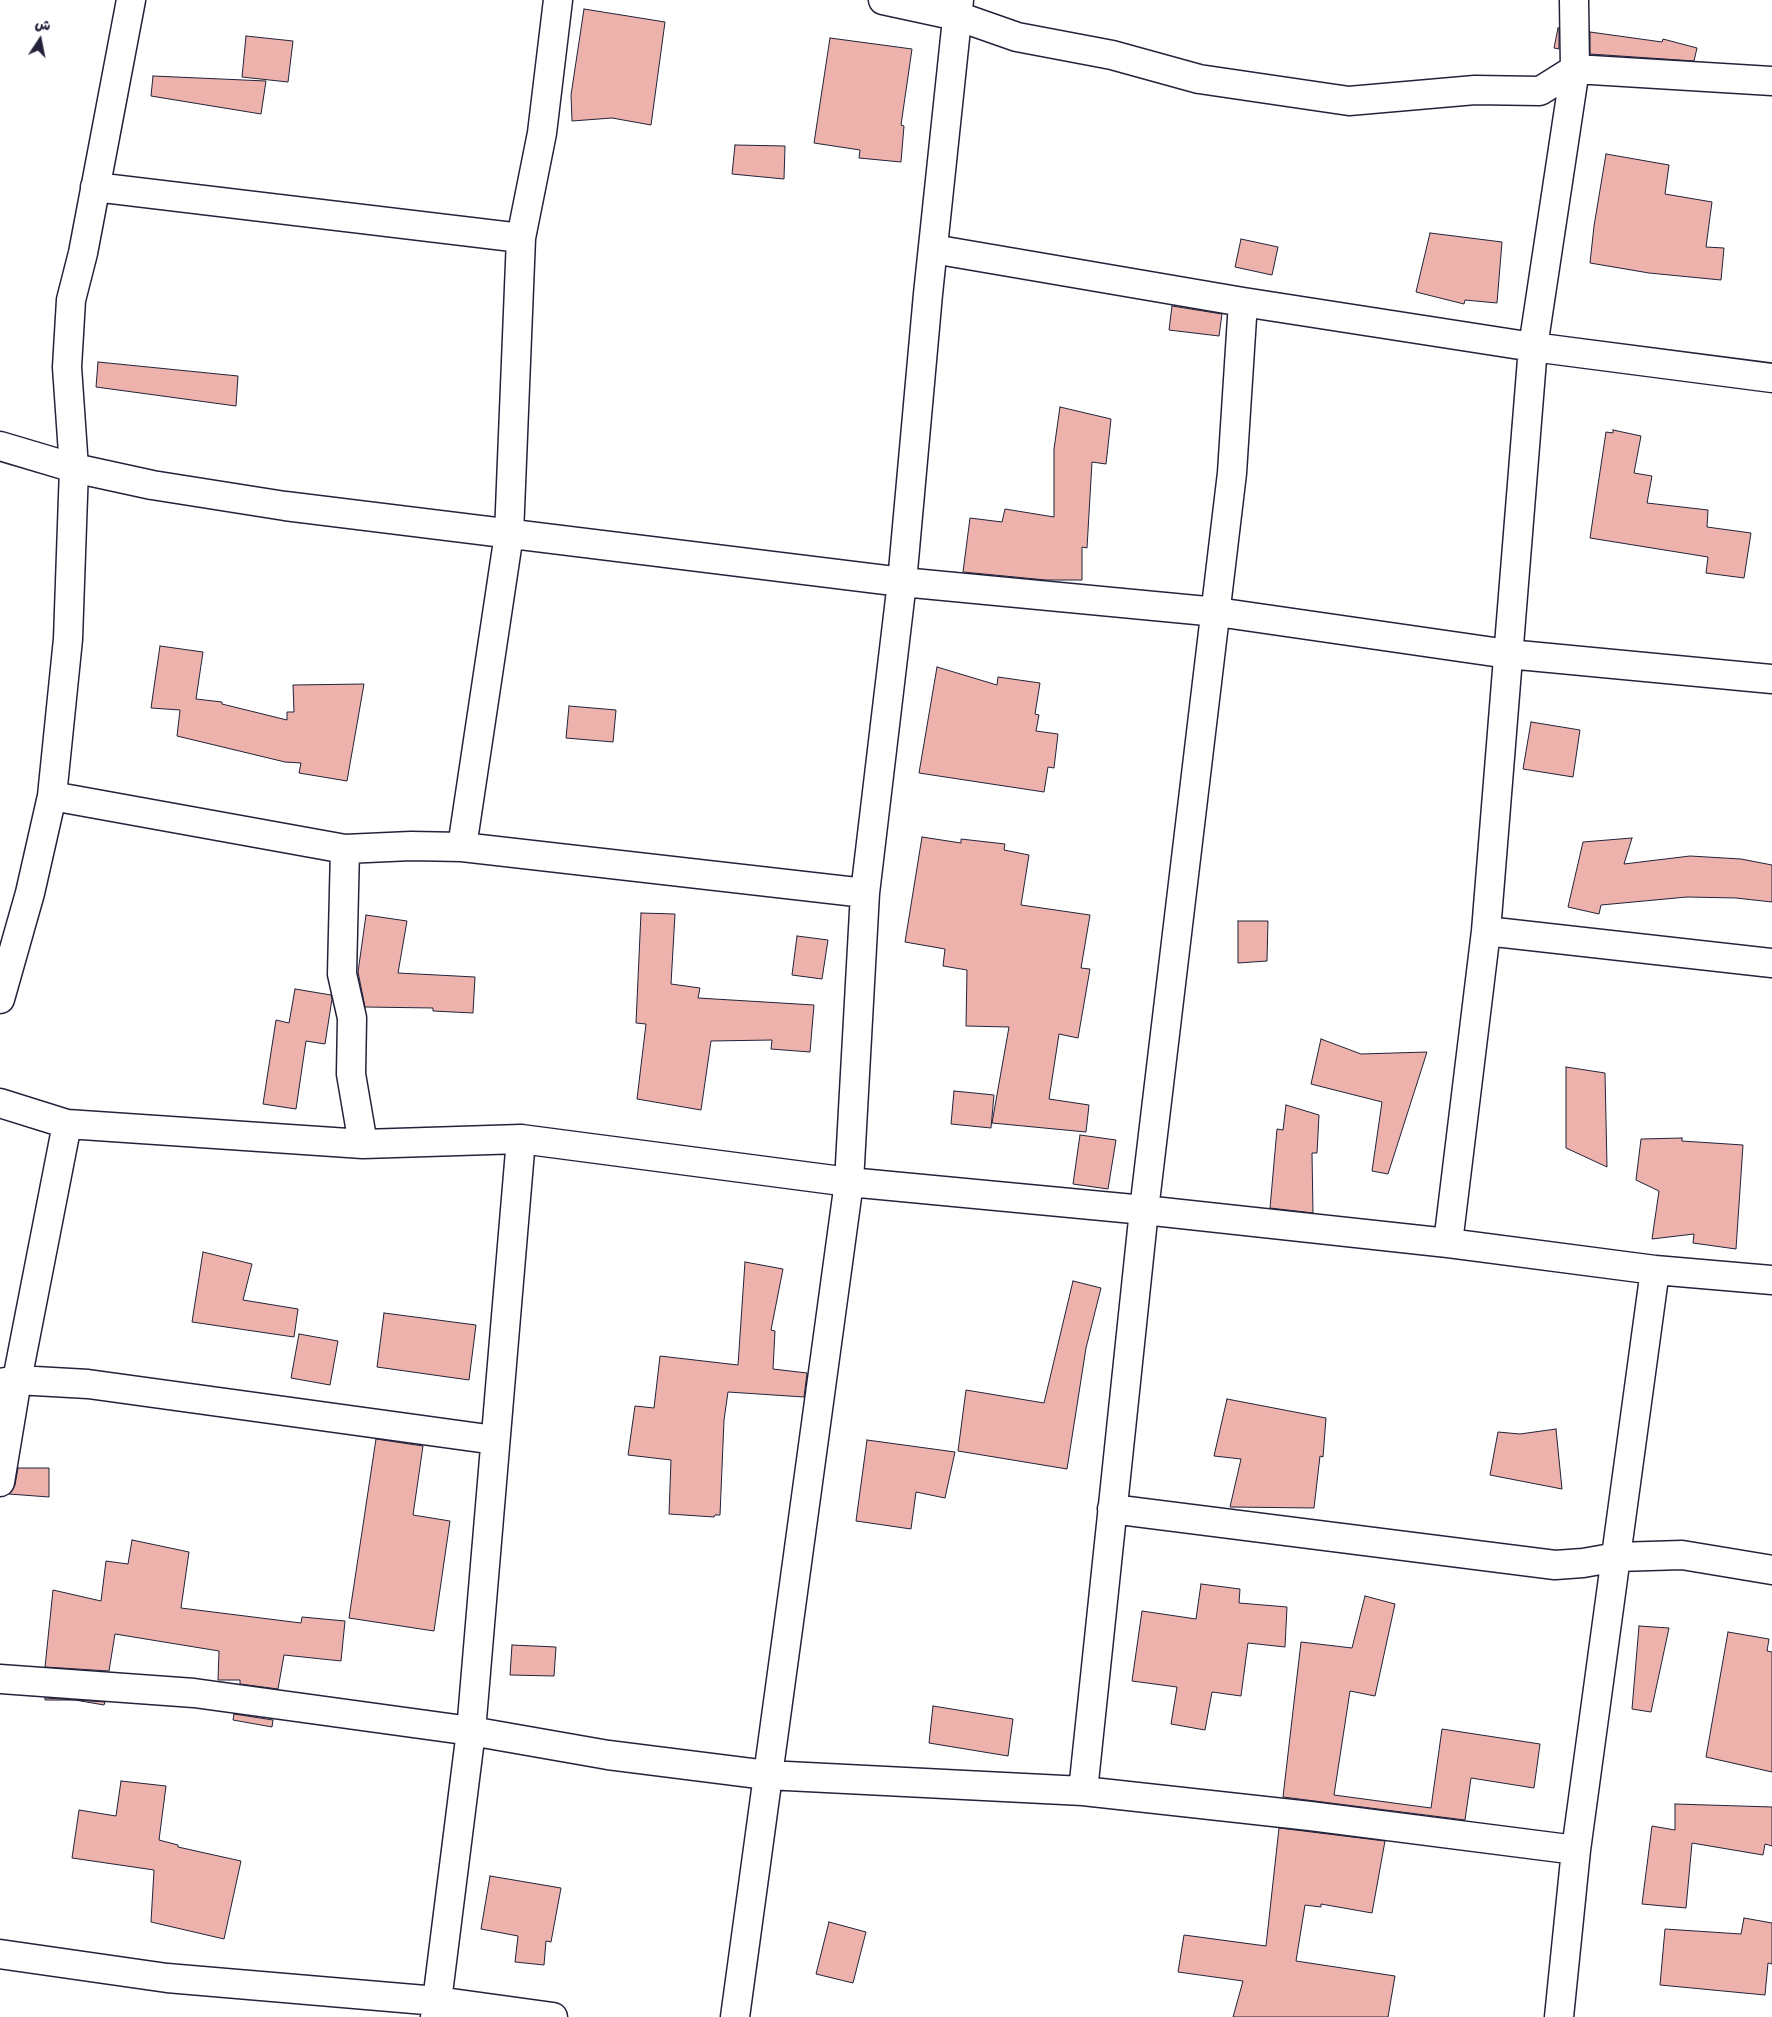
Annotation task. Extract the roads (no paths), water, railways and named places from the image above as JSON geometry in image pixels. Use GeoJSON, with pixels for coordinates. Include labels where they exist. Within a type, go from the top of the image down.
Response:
{"type":"FeatureCollection","features":[{"type":"Feature","properties":{"kind":"street"},"geometry":{"type":"LineString","coordinates":[[0,999],[30,893],[52,796],[68,639],[74,468],[67,367],[71,300],[96,187],[131,0]]}},
{"type":"Feature","properties":{"kind":"street"},"geometry":{"type":"LineString","coordinates":[[462,847],[509,534],[521,238],[542,133],[558,0]]}},
{"type":"Feature","properties":{"kind":"street"},"geometry":{"type":"LineString","coordinates":[[883,0],[958,8],[1017,38],[1112,55],[1199,79],[1349,101],[1475,90],[1540,91],[1575,69],[1772,82]]}},
{"type":"Feature","properties":{"kind":"street"},"geometry":{"type":"LineString","coordinates":[[1448,1243],[1486,931],[1533,347],[1575,69],[1574,0]]}},
{"type":"Feature","properties":{"kind":"street"},"geometry":{"type":"LineString","coordinates":[[735,2017],[849,1182],[865,893],[902,582],[958,8]]}},
{"type":"Feature","properties":{"kind":"street"},"geometry":{"type":"LineString","coordinates":[[96,187],[521,238]]}},
{"type":"Feature","properties":{"kind":"street"},"geometry":{"type":"LineString","coordinates":[[933,249],[1243,302],[1533,347],[1772,378]]}},
{"type":"Feature","properties":{"kind":"street"},"geometry":{"type":"LineString","coordinates":[[1083,1791],[1144,1210],[1217,612],[1232,473],[1243,302]]}},
{"type":"Feature","properties":{"kind":"street"},"geometry":{"type":"LineString","coordinates":[[0,446],[74,468],[152,485],[285,506],[902,582],[1217,612],[1508,654],[1772,679]]}},
{"type":"Feature","properties":{"kind":"street"},"geometry":{"type":"LineString","coordinates":[[52,796],[345,849],[411,846],[462,847],[865,893]]}},
{"type":"Feature","properties":{"kind":"street"},"geometry":{"type":"LineString","coordinates":[[345,849],[342,974],[352,1018],[351,1074],[363,1144]]}},
{"type":"Feature","properties":{"kind":"street"},"geometry":{"type":"LineString","coordinates":[[1486,931],[1772,963]]}},
{"type":"Feature","properties":{"kind":"street"},"geometry":{"type":"LineString","coordinates":[[0,1102],[67,1124],[363,1144],[521,1138],[849,1182],[1144,1210],[1448,1243],[1655,1270],[1772,1280]]}},
{"type":"Feature","properties":{"kind":"street"},"geometry":{"type":"LineString","coordinates":[[0,1482],[9,1382],[67,1124]]}},
{"type":"Feature","properties":{"kind":"street"},"geometry":{"type":"LineString","coordinates":[[436,2009],[471,1730],[521,1138]]}},
{"type":"Feature","properties":{"kind":"street"},"geometry":{"type":"LineString","coordinates":[[1559,2017],[1576,1850],[1655,1270]]}},
{"type":"Feature","properties":{"kind":"street"},"geometry":{"type":"LineString","coordinates":[[9,1382],[88,1384],[495,1440]]}},
{"type":"Feature","properties":{"kind":"street"},"geometry":{"type":"LineString","coordinates":[[1112,1509],[1554,1564],[1583,1563],[1617,1557],[1682,1555],[1772,1570]]}},
{"type":"Feature","properties":{"kind":"street"},"geometry":{"type":"LineString","coordinates":[[0,1678],[194,1693],[471,1730],[608,1755],[767,1775],[1083,1791],[1576,1850]]}},
{"type":"Feature","properties":{"kind":"street"},"geometry":{"type":"LineString","coordinates":[[0,1954],[167,1978],[436,2009],[553,2017]]}}]}
